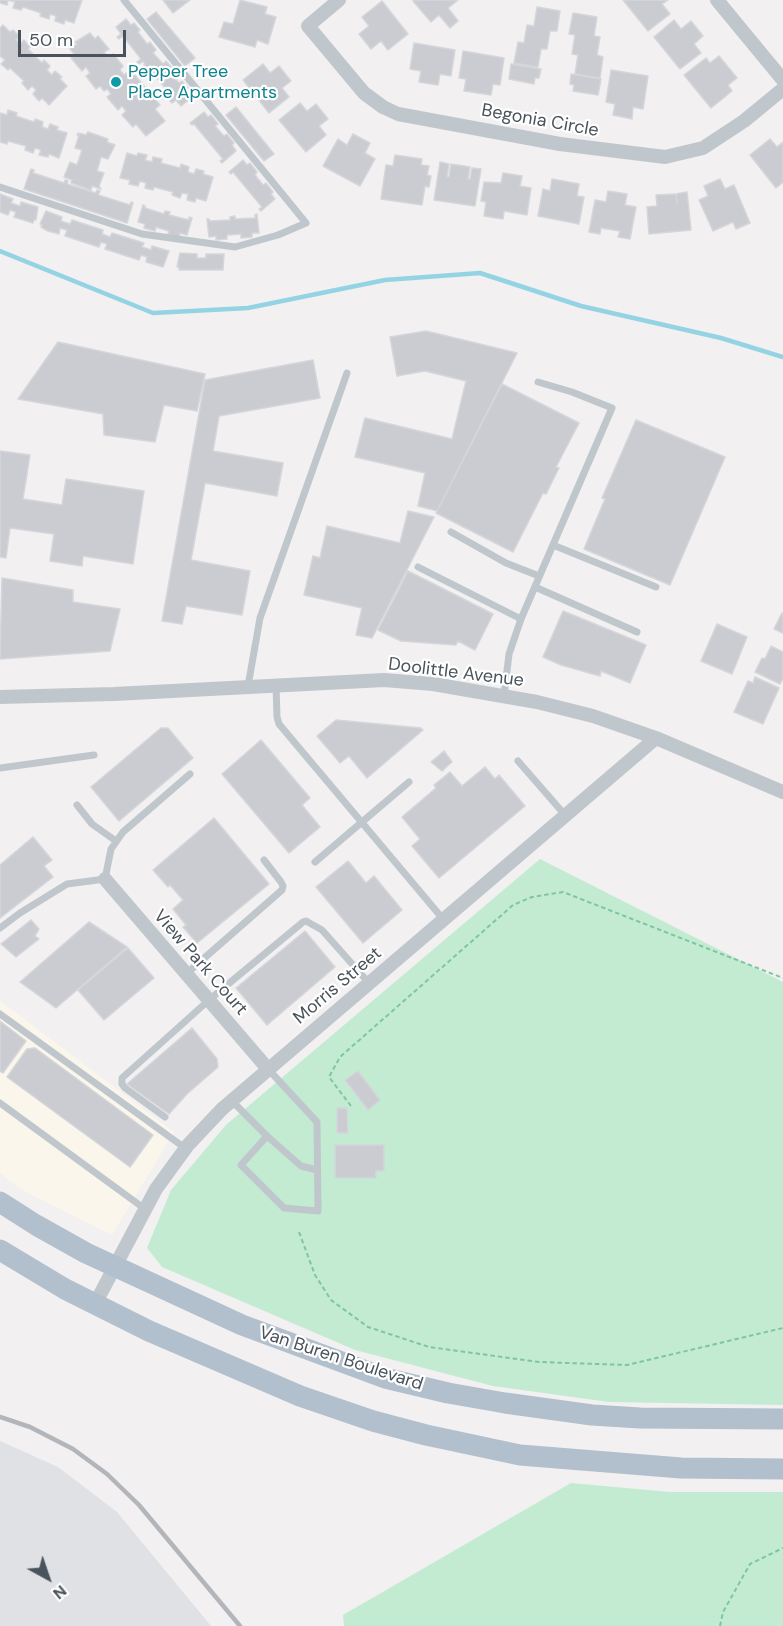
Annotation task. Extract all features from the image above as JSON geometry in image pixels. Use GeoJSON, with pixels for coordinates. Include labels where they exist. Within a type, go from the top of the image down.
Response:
{"type":"FeatureCollection","features":[{"type":"Feature","properties":{"kind":"main road","name":"Van Buren Boulevard"},"geometry":{"type":"LineString","coordinates":[[0,1202],[36,1225],[114,1266],[242,1326],[386,1378],[448,1393],[592,1415],[640,1418],[783,1419]]}},
{"type":"Feature","properties":{"kind":"main road"},"geometry":{"type":"LineString","coordinates":[[0,1250],[95,1304],[159,1336],[300,1396],[373,1421],[426,1435],[526,1456],[681,1468],[783,1469]]}},
{"type":"Feature","properties":{"kind":"street","name":"Begonia Circle"},"geometry":{"type":"LineString","coordinates":[[339,0],[308,26],[364,93],[383,107],[398,114],[560,144],[665,157],[703,148],[744,121],[783,89]]}},
{"type":"Feature","properties":{"kind":"street"},"geometry":{"type":"LineString","coordinates":[[717,0],[783,80]]}},
{"type":"Feature","properties":{"kind":"street","name":"Doolittle Avenue"},"geometry":{"type":"LineString","coordinates":[[0,697],[114,694],[384,680],[433,684],[537,702],[593,716],[656,738],[783,792]]}},
{"type":"Feature","properties":{"kind":"street","name":"Morris Street"},"geometry":{"type":"LineString","coordinates":[[95,1304],[156,1189],[185,1148],[268,1069],[656,738]]}},
{"type":"Feature","properties":{"kind":"street","name":"View Park Court"},"geometry":{"type":"LineString","coordinates":[[105,879],[268,1069]]}},
{"type":"Feature","properties":{"kind":"lane"},"geometry":{"type":"LineString","coordinates":[[0,187],[142,234],[235,247],[278,235],[306,223],[124,0]]}},
{"type":"Feature","properties":{"kind":"lane"},"geometry":{"type":"LineString","coordinates":[[248,686],[260,618],[347,373]]}},
{"type":"Feature","properties":{"kind":"lane"},"geometry":{"type":"LineString","coordinates":[[504,696],[509,654],[521,619],[612,408],[572,392],[538,382]]}},
{"type":"Feature","properties":{"kind":"lane"},"geometry":{"type":"LineString","coordinates":[[451,532],[506,563],[539,576]]}},
{"type":"Feature","properties":{"kind":"lane"},"geometry":{"type":"LineString","coordinates":[[553,545],[656,587]]}},
{"type":"Feature","properties":{"kind":"lane"},"geometry":{"type":"LineString","coordinates":[[418,567],[521,619]]}},
{"type":"Feature","properties":{"kind":"lane"},"geometry":{"type":"LineString","coordinates":[[535,587],[637,632]]}},
{"type":"Feature","properties":{"kind":"lane"},"geometry":{"type":"LineString","coordinates":[[276,686],[279,724],[443,920]]}},
{"type":"Feature","properties":{"kind":"lane"},"geometry":{"type":"LineString","coordinates":[[0,768],[94,755]]}},
{"type":"Feature","properties":{"kind":"lane"},"geometry":{"type":"LineString","coordinates":[[518,761],[565,815]]}},
{"type":"Feature","properties":{"kind":"lane"},"geometry":{"type":"LineString","coordinates":[[0,928],[20,912],[67,884],[105,879],[108,861],[116,841],[137,819],[190,774]]}},
{"type":"Feature","properties":{"kind":"lane"},"geometry":{"type":"LineString","coordinates":[[315,862],[409,782]]}},
{"type":"Feature","properties":{"kind":"lane"},"geometry":{"type":"LineString","coordinates":[[77,805],[92,824],[116,841]]}},
{"type":"Feature","properties":{"kind":"lane"},"geometry":{"type":"LineString","coordinates":[[186,974],[282,890],[284,886],[264,860]]}},
{"type":"Feature","properties":{"kind":"lane"},"geometry":{"type":"LineString","coordinates":[[165,1117],[125,1088],[122,1078],[208,1000],[306,921],[322,930],[369,984]]}},
{"type":"Feature","properties":{"kind":"lane"},"geometry":{"type":"LineString","coordinates":[[0,1014],[185,1148]]}},
{"type":"Feature","properties":{"kind":"lane"},"geometry":{"type":"LineString","coordinates":[[267,1136],[241,1165],[284,1208],[318,1211],[317,1122],[268,1069]]}},
{"type":"Feature","properties":{"kind":"lane"},"geometry":{"type":"LineString","coordinates":[[232,1101],[301,1166],[317,1170]]}},
{"type":"Feature","properties":{"kind":"lane"},"geometry":{"type":"LineString","coordinates":[[0,1103],[145,1209]]}},
{"type":"Feature","properties":{"kind":"path"},"geometry":{"type":"LineString","coordinates":[[351,1106],[329,1077],[340,1057],[513,905],[532,897],[563,892],[783,978]]}},
{"type":"Feature","properties":{"kind":"path"},"geometry":{"type":"LineString","coordinates":[[298,1232],[315,1275],[331,1300],[368,1327],[429,1347],[539,1362],[627,1365],[783,1328]]}},
{"type":"Feature","properties":{"kind":"path"},"geometry":{"type":"LineString","coordinates":[[720,1626],[723,1612],[750,1564],[783,1548]]}},
{"type":"Feature","properties":{"kind":"shaded area"},"geometry":{"type":"Polygon","coordinates":[[[0,1001],[174,1132],[112,1235],[20,1189],[0,1173],[0,1001]]]}},
{"type":"Feature","properties":{"kind":"shaded area"},"geometry":{"type":"Polygon","coordinates":[[[0,1441],[58,1467],[117,1512],[211,1626],[0,1626],[0,1441]]]}},
{"type":"Feature","properties":{"kind":"green space"},"geometry":{"type":"Polygon","coordinates":[[[540,859],[783,982],[783,1405],[609,1402],[493,1386],[355,1350],[162,1267],[147,1248],[171,1190],[226,1125],[540,859]]]}},
{"type":"Feature","properties":{"kind":"green space"},"geometry":{"type":"Polygon","coordinates":[[[571,1483],[670,1492],[783,1492],[783,1626],[344,1626],[343,1615],[571,1483]]]}},
{"type":"Feature","properties":{"kind":"building"},"geometry":{"type":"Polygon","coordinates":[[[0,0],[8,0],[7,5],[0,3],[0,0]]]}},
{"type":"Feature","properties":{"kind":"building"},"geometry":{"type":"Polygon","coordinates":[[[8,0],[82,0],[74,23],[65,20],[64,24],[55,21],[56,16],[50,14],[49,19],[40,16],[41,13],[23,7],[21,10],[13,8],[15,2],[8,0]]]}},
{"type":"Feature","properties":{"kind":"building"},"geometry":{"type":"Polygon","coordinates":[[[163,0],[190,0],[173,13],[163,0]]]}},
{"type":"Feature","properties":{"kind":"building"},"geometry":{"type":"Polygon","coordinates":[[[240,0],[267,7],[265,14],[276,17],[268,44],[257,40],[255,47],[219,37],[224,22],[233,24],[240,0]]]}},
{"type":"Feature","properties":{"kind":"building"},"geometry":{"type":"Polygon","coordinates":[[[458,0],[448,8],[458,21],[450,28],[439,15],[431,22],[413,1],[458,0]]]}},
{"type":"Feature","properties":{"kind":"building"},"geometry":{"type":"Polygon","coordinates":[[[623,0],[668,0],[662,4],[670,14],[648,31],[623,0]]]}},
{"type":"Feature","properties":{"kind":"building"},"geometry":{"type":"Polygon","coordinates":[[[382,1],[408,34],[388,50],[381,41],[371,49],[359,34],[369,26],[362,17],[382,1]]]}},
{"type":"Feature","properties":{"kind":"building"},"geometry":{"type":"Polygon","coordinates":[[[537,7],[560,11],[557,31],[550,31],[547,49],[541,49],[538,67],[514,63],[518,42],[524,43],[527,25],[534,26],[537,7]]]}},
{"type":"Feature","properties":{"kind":"building","name":"Pepper Tree Place Apartments"},"geometry":{"type":"Polygon","coordinates":[[[156,12],[195,58],[185,66],[147,19],[156,12]]]}},
{"type":"Feature","properties":{"kind":"building"},"geometry":{"type":"Polygon","coordinates":[[[573,13],[597,17],[594,36],[600,37],[597,55],[603,57],[600,78],[575,74],[578,55],[572,54],[575,35],[569,34],[573,13]]]}},
{"type":"Feature","properties":{"kind":"building","name":"Pepper Tree Place Apartments"},"geometry":{"type":"Polygon","coordinates":[[[126,19],[140,30],[138,32],[147,44],[150,42],[156,50],[153,53],[163,64],[166,61],[173,69],[170,72],[179,83],[182,81],[189,89],[185,92],[191,98],[181,106],[176,100],[172,103],[170,101],[173,98],[169,92],[154,75],[151,78],[149,76],[153,72],[150,69],[148,71],[143,61],[139,64],[137,62],[141,59],[122,36],[119,39],[117,37],[121,34],[116,27],[126,19]]]}},
{"type":"Feature","properties":{"kind":"building"},"geometry":{"type":"Polygon","coordinates":[[[674,20],[681,29],[691,21],[703,36],[694,44],[701,53],[680,69],[654,37],[674,20]]]}},
{"type":"Feature","properties":{"kind":"building"},"geometry":{"type":"Polygon","coordinates":[[[3,25],[10,32],[13,30],[19,36],[16,40],[20,44],[24,40],[30,47],[28,49],[42,63],[44,60],[50,66],[47,70],[52,75],[55,71],[62,77],[60,79],[67,86],[49,105],[42,98],[39,101],[33,94],[36,90],[32,86],[28,90],[22,83],[24,81],[10,68],[8,70],[1,64],[5,60],[0,56],[0,28],[3,25]]]}},
{"type":"Feature","properties":{"kind":"building","name":"Pepper Tree Place Apartments"},"geometry":{"type":"Polygon","coordinates":[[[90,33],[95,39],[98,36],[109,49],[104,52],[108,57],[113,54],[123,66],[120,70],[124,75],[126,73],[131,78],[135,75],[145,87],[140,91],[144,96],[149,92],[160,105],[155,109],[165,121],[146,136],[136,124],[133,127],[122,115],[126,111],[122,106],[118,110],[107,97],[111,94],[107,89],[104,91],[100,86],[96,89],[86,76],[90,73],[86,67],[82,71],[71,58],[75,55],[70,49],[77,44],[75,42],[90,33]]]}},
{"type":"Feature","properties":{"kind":"building"},"geometry":{"type":"Polygon","coordinates":[[[414,43],[455,50],[451,76],[440,74],[438,85],[419,82],[421,71],[410,69],[414,43]]]}},
{"type":"Feature","properties":{"kind":"building"},"geometry":{"type":"Polygon","coordinates":[[[463,51],[504,58],[500,85],[493,84],[491,95],[464,91],[466,79],[459,78],[463,51]]]}},
{"type":"Feature","properties":{"kind":"building"},"geometry":{"type":"Polygon","coordinates":[[[719,56],[737,78],[728,85],[732,91],[711,108],[684,75],[706,58],[710,63],[719,56]]]}},
{"type":"Feature","properties":{"kind":"building"},"geometry":{"type":"Polygon","coordinates":[[[263,64],[270,73],[279,66],[291,81],[282,88],[289,97],[269,113],[243,80],[263,64]]]}},
{"type":"Feature","properties":{"kind":"building"},"geometry":{"type":"Polygon","coordinates":[[[511,64],[541,69],[539,78],[535,78],[534,84],[509,79],[511,64]]]}},
{"type":"Feature","properties":{"kind":"building"},"geometry":{"type":"Polygon","coordinates":[[[611,70],[648,76],[643,109],[633,107],[632,119],[613,115],[615,104],[606,102],[611,70]]]}},
{"type":"Feature","properties":{"kind":"building"},"geometry":{"type":"Polygon","coordinates":[[[571,74],[601,79],[598,95],[573,91],[574,85],[570,84],[571,74]]]}},
{"type":"Feature","properties":{"kind":"building"},"geometry":{"type":"Polygon","coordinates":[[[300,103],[307,111],[316,104],[328,119],[319,126],[326,135],[306,152],[279,120],[300,103]]]}},
{"type":"Feature","properties":{"kind":"building","name":"Pepper Tree Place Apartments"},"geometry":{"type":"Polygon","coordinates":[[[236,107],[274,154],[264,161],[226,115],[236,107]]]}},
{"type":"Feature","properties":{"kind":"building"},"geometry":{"type":"Polygon","coordinates":[[[8,110],[17,113],[16,116],[34,122],[35,119],[43,122],[42,127],[48,129],[50,124],[58,127],[57,130],[67,133],[59,158],[49,154],[48,157],[39,155],[41,150],[35,148],[33,153],[25,150],[26,146],[8,141],[7,144],[0,142],[0,113],[7,115],[8,110]]]}},
{"type":"Feature","properties":{"kind":"building","name":"Pepper Tree Place Apartments"},"geometry":{"type":"Polygon","coordinates":[[[204,112],[208,117],[211,115],[218,124],[215,126],[224,136],[227,134],[234,143],[232,145],[236,151],[222,163],[220,161],[223,159],[194,124],[190,123],[204,112]]]}},
{"type":"Feature","properties":{"kind":"building","name":"Pepper Tree Place Apartments"},"geometry":{"type":"Polygon","coordinates":[[[88,132],[108,139],[107,142],[115,145],[108,159],[101,157],[97,171],[104,173],[99,186],[101,189],[92,186],[91,190],[71,183],[72,180],[64,177],[70,162],[77,165],[82,150],[75,148],[78,133],[86,135],[88,132]]]}},
{"type":"Feature","properties":{"kind":"building"},"geometry":{"type":"Polygon","coordinates":[[[353,134],[370,143],[365,153],[375,159],[360,186],[323,166],[338,139],[347,145],[353,134]]]}},
{"type":"Feature","properties":{"kind":"building"},"geometry":{"type":"Polygon","coordinates":[[[770,139],[777,147],[783,142],[783,182],[776,188],[750,155],[770,139]]]}},
{"type":"Feature","properties":{"kind":"building","name":"Pepper Tree Place Apartments"},"geometry":{"type":"Polygon","coordinates":[[[127,153],[137,156],[138,153],[147,155],[145,160],[152,162],[153,157],[162,159],[161,163],[180,168],[181,164],[189,167],[188,172],[194,174],[196,169],[204,171],[203,174],[213,177],[206,201],[196,198],[195,202],[187,200],[188,194],[182,193],[180,198],[172,195],[173,192],[154,187],[153,190],[145,188],[146,183],[140,181],[138,186],[129,184],[130,180],[120,178],[127,153]]]}},
{"type":"Feature","properties":{"kind":"building"},"geometry":{"type":"Polygon","coordinates":[[[395,155],[422,159],[421,165],[429,166],[427,175],[431,176],[429,187],[425,186],[422,205],[381,199],[386,165],[393,166],[395,155]]]}},
{"type":"Feature","properties":{"kind":"building"},"geometry":{"type":"Polygon","coordinates":[[[243,160],[247,165],[250,163],[257,172],[255,175],[273,192],[271,194],[275,199],[261,211],[259,209],[262,207],[233,172],[231,174],[229,172],[243,160]]]}},
{"type":"Feature","properties":{"kind":"building"},"geometry":{"type":"Polygon","coordinates":[[[440,162],[449,164],[447,177],[449,177],[451,164],[470,167],[468,179],[470,179],[472,168],[481,169],[475,206],[434,200],[440,162]]]}},
{"type":"Feature","properties":{"kind":"building"},"geometry":{"type":"Polygon","coordinates":[[[31,169],[34,170],[33,173],[64,183],[65,180],[68,181],[67,184],[96,193],[97,190],[100,191],[98,195],[130,205],[131,202],[133,203],[127,223],[24,189],[31,169]]]}},
{"type":"Feature","properties":{"kind":"building"},"geometry":{"type":"Polygon","coordinates":[[[503,173],[522,176],[520,186],[531,188],[527,215],[504,211],[503,219],[484,216],[486,202],[481,201],[484,182],[501,183],[503,173]]]}},
{"type":"Feature","properties":{"kind":"building"},"geometry":{"type":"Polygon","coordinates":[[[552,179],[579,184],[577,196],[584,197],[579,224],[538,216],[543,189],[550,191],[552,179]]]}},
{"type":"Feature","properties":{"kind":"building"},"geometry":{"type":"Polygon","coordinates":[[[720,179],[725,189],[734,185],[750,223],[736,229],[733,222],[713,231],[699,200],[708,196],[704,186],[720,179]]]}},
{"type":"Feature","properties":{"kind":"building"},"geometry":{"type":"Polygon","coordinates":[[[608,191],[627,194],[625,205],[636,207],[630,239],[618,237],[620,231],[601,228],[600,234],[589,232],[595,200],[606,202],[608,191]]]}},
{"type":"Feature","properties":{"kind":"building"},"geometry":{"type":"Polygon","coordinates":[[[687,192],[691,230],[649,234],[647,207],[657,206],[656,195],[687,192]]]}},
{"type":"Feature","properties":{"kind":"building"},"geometry":{"type":"Polygon","coordinates":[[[0,194],[13,199],[11,203],[20,206],[21,202],[38,207],[36,220],[33,223],[14,217],[16,212],[10,210],[8,215],[0,212],[0,194]]]}},
{"type":"Feature","properties":{"kind":"building"},"geometry":{"type":"Polygon","coordinates":[[[143,205],[145,208],[164,214],[165,211],[170,212],[169,215],[189,220],[189,217],[192,218],[187,235],[180,233],[179,237],[156,227],[155,231],[144,228],[145,224],[138,222],[143,205]]]}},
{"type":"Feature","properties":{"kind":"building"},"geometry":{"type":"Polygon","coordinates":[[[46,211],[62,217],[61,221],[70,224],[72,220],[103,230],[102,234],[110,237],[112,233],[144,243],[142,247],[151,250],[152,246],[169,251],[163,267],[146,262],[147,257],[141,255],[139,260],[105,249],[107,244],[101,242],[99,247],[65,236],[67,230],[60,228],[59,234],[48,231],[40,224],[46,211]]]}},
{"type":"Feature","properties":{"kind":"building"},"geometry":{"type":"Polygon","coordinates":[[[257,214],[259,233],[252,233],[252,237],[241,238],[241,234],[227,235],[227,239],[216,240],[216,236],[209,237],[207,219],[210,221],[230,220],[230,217],[235,216],[235,219],[255,218],[257,214]]]}},
{"type":"Feature","properties":{"kind":"building"},"geometry":{"type":"Polygon","coordinates":[[[180,253],[197,254],[197,258],[206,258],[206,254],[224,254],[223,270],[179,270],[177,267],[180,253]]]}},
{"type":"Feature","properties":{"kind":"building"},"geometry":{"type":"Polygon","coordinates":[[[426,331],[517,353],[437,511],[418,506],[425,473],[355,457],[365,418],[452,439],[466,381],[425,371],[397,376],[390,337],[426,331]]]}},
{"type":"Feature","properties":{"kind":"building"},"geometry":{"type":"Polygon","coordinates":[[[58,342],[205,374],[197,411],[164,405],[155,442],[104,435],[103,414],[18,399],[58,342]]]}},
{"type":"Feature","properties":{"kind":"building"},"geometry":{"type":"Polygon","coordinates":[[[313,360],[320,398],[219,416],[213,451],[283,463],[277,496],[205,483],[191,560],[250,571],[242,615],[186,606],[182,624],[162,621],[205,380],[313,360]]]}},
{"type":"Feature","properties":{"kind":"building"},"geometry":{"type":"Polygon","coordinates":[[[502,384],[579,423],[556,467],[559,468],[546,494],[543,493],[513,552],[436,513],[502,384]]]}},
{"type":"Feature","properties":{"kind":"building"},"geometry":{"type":"Polygon","coordinates":[[[636,420],[725,457],[670,585],[584,549],[605,499],[602,498],[636,420]]]}},
{"type":"Feature","properties":{"kind":"building"},"geometry":{"type":"Polygon","coordinates":[[[0,451],[30,455],[23,499],[62,505],[66,479],[144,491],[133,564],[83,556],[82,566],[50,561],[54,534],[10,528],[6,558],[0,557],[0,451]]]}},
{"type":"Feature","properties":{"kind":"building"},"geometry":{"type":"Polygon","coordinates":[[[408,511],[434,517],[372,638],[356,635],[362,608],[304,595],[313,556],[320,558],[327,526],[400,543],[408,511]]]}},
{"type":"Feature","properties":{"kind":"building"},"geometry":{"type":"Polygon","coordinates":[[[408,571],[493,614],[475,650],[458,641],[456,645],[401,641],[378,630],[408,571]]]}},
{"type":"Feature","properties":{"kind":"building"},"geometry":{"type":"Polygon","coordinates":[[[2,578],[73,590],[73,602],[120,609],[110,651],[0,659],[2,578]]]}},
{"type":"Feature","properties":{"kind":"building"},"geometry":{"type":"Polygon","coordinates":[[[563,611],[646,645],[630,683],[601,671],[600,676],[561,665],[543,657],[563,611]]]}},
{"type":"Feature","properties":{"kind":"building"},"geometry":{"type":"Polygon","coordinates":[[[783,613],[783,633],[774,629],[783,613]]]}},
{"type":"Feature","properties":{"kind":"building"},"geometry":{"type":"Polygon","coordinates":[[[717,624],[747,637],[732,674],[701,661],[717,624]]]}},
{"type":"Feature","properties":{"kind":"building"},"geometry":{"type":"Polygon","coordinates":[[[771,646],[783,652],[783,678],[780,684],[755,672],[771,646]]]}},
{"type":"Feature","properties":{"kind":"building"},"geometry":{"type":"Polygon","coordinates":[[[755,677],[779,688],[763,724],[734,712],[748,681],[753,683],[755,677]]]}},
{"type":"Feature","properties":{"kind":"building"},"geometry":{"type":"Polygon","coordinates":[[[336,720],[423,730],[367,778],[349,756],[340,763],[317,736],[336,720]]]}},
{"type":"Feature","properties":{"kind":"building"},"geometry":{"type":"Polygon","coordinates":[[[161,728],[168,728],[193,758],[119,821],[91,787],[161,728]]]}},
{"type":"Feature","properties":{"kind":"building"},"geometry":{"type":"Polygon","coordinates":[[[261,740],[310,798],[302,805],[320,827],[289,853],[222,774],[261,740]]]}},
{"type":"Feature","properties":{"kind":"building"},"geometry":{"type":"Polygon","coordinates":[[[444,751],[452,762],[442,771],[431,762],[444,751]]]}},
{"type":"Feature","properties":{"kind":"building"},"geometry":{"type":"Polygon","coordinates":[[[485,767],[495,779],[499,775],[525,806],[439,878],[412,846],[420,839],[402,817],[436,788],[434,785],[450,772],[462,786],[485,767]]]}},
{"type":"Feature","properties":{"kind":"building"},"geometry":{"type":"Polygon","coordinates":[[[214,818],[269,884],[197,943],[183,927],[186,925],[173,909],[183,900],[153,870],[214,818]]]}},
{"type":"Feature","properties":{"kind":"building"},"geometry":{"type":"Polygon","coordinates":[[[33,837],[52,860],[44,866],[53,877],[0,918],[0,865],[33,837]]]}},
{"type":"Feature","properties":{"kind":"building"},"geometry":{"type":"Polygon","coordinates":[[[348,861],[366,883],[374,876],[402,910],[363,943],[316,887],[348,861]]]}},
{"type":"Feature","properties":{"kind":"building"},"geometry":{"type":"Polygon","coordinates":[[[31,920],[39,929],[35,936],[39,939],[16,957],[1,944],[31,920]]]}},
{"type":"Feature","properties":{"kind":"building"},"geometry":{"type":"Polygon","coordinates":[[[89,922],[127,947],[56,1008],[20,982],[89,922]]]}},
{"type":"Feature","properties":{"kind":"building"},"geometry":{"type":"Polygon","coordinates":[[[305,931],[335,967],[267,1025],[236,988],[305,931]]]}},
{"type":"Feature","properties":{"kind":"building"},"geometry":{"type":"Polygon","coordinates":[[[128,948],[154,978],[104,1020],[78,990],[128,948]]]}},
{"type":"Feature","properties":{"kind":"building"},"geometry":{"type":"Polygon","coordinates":[[[0,1021],[26,1041],[3,1073],[0,1071],[0,1021]]]}},
{"type":"Feature","properties":{"kind":"building"},"geometry":{"type":"Polygon","coordinates":[[[192,1028],[217,1059],[218,1067],[187,1094],[169,1114],[127,1084],[192,1028]]]}},
{"type":"Feature","properties":{"kind":"building"},"geometry":{"type":"Polygon","coordinates":[[[35,1048],[153,1135],[130,1167],[7,1077],[27,1049],[35,1048]]]}},
{"type":"Feature","properties":{"kind":"building"},"geometry":{"type":"Polygon","coordinates":[[[358,1071],[380,1100],[368,1110],[345,1080],[358,1071]]]}},
{"type":"Feature","properties":{"kind":"building"},"geometry":{"type":"Polygon","coordinates":[[[337,1108],[347,1108],[348,1133],[337,1133],[337,1108]]]}},
{"type":"Feature","properties":{"kind":"building"},"geometry":{"type":"Polygon","coordinates":[[[335,1145],[384,1145],[384,1171],[376,1171],[376,1178],[335,1178],[335,1145]]]}},
{"type":"Feature","properties":{"kind":"waterway"},"geometry":{"type":"LineString","coordinates":[[0,251],[153,313],[248,308],[385,280],[480,273],[581,306],[721,338],[783,357]]}},
{"type":"Feature","properties":{"kind":"railway"},"geometry":{"type":"LineString","coordinates":[[0,1417],[30,1427],[73,1449],[107,1474],[139,1505],[240,1626]]}},
{"type":"Feature","properties":{"kind":"place","name":"Pepper Tree Place Apartments"},"geometry":{"type":"Point","coordinates":[116,82]}}]}
